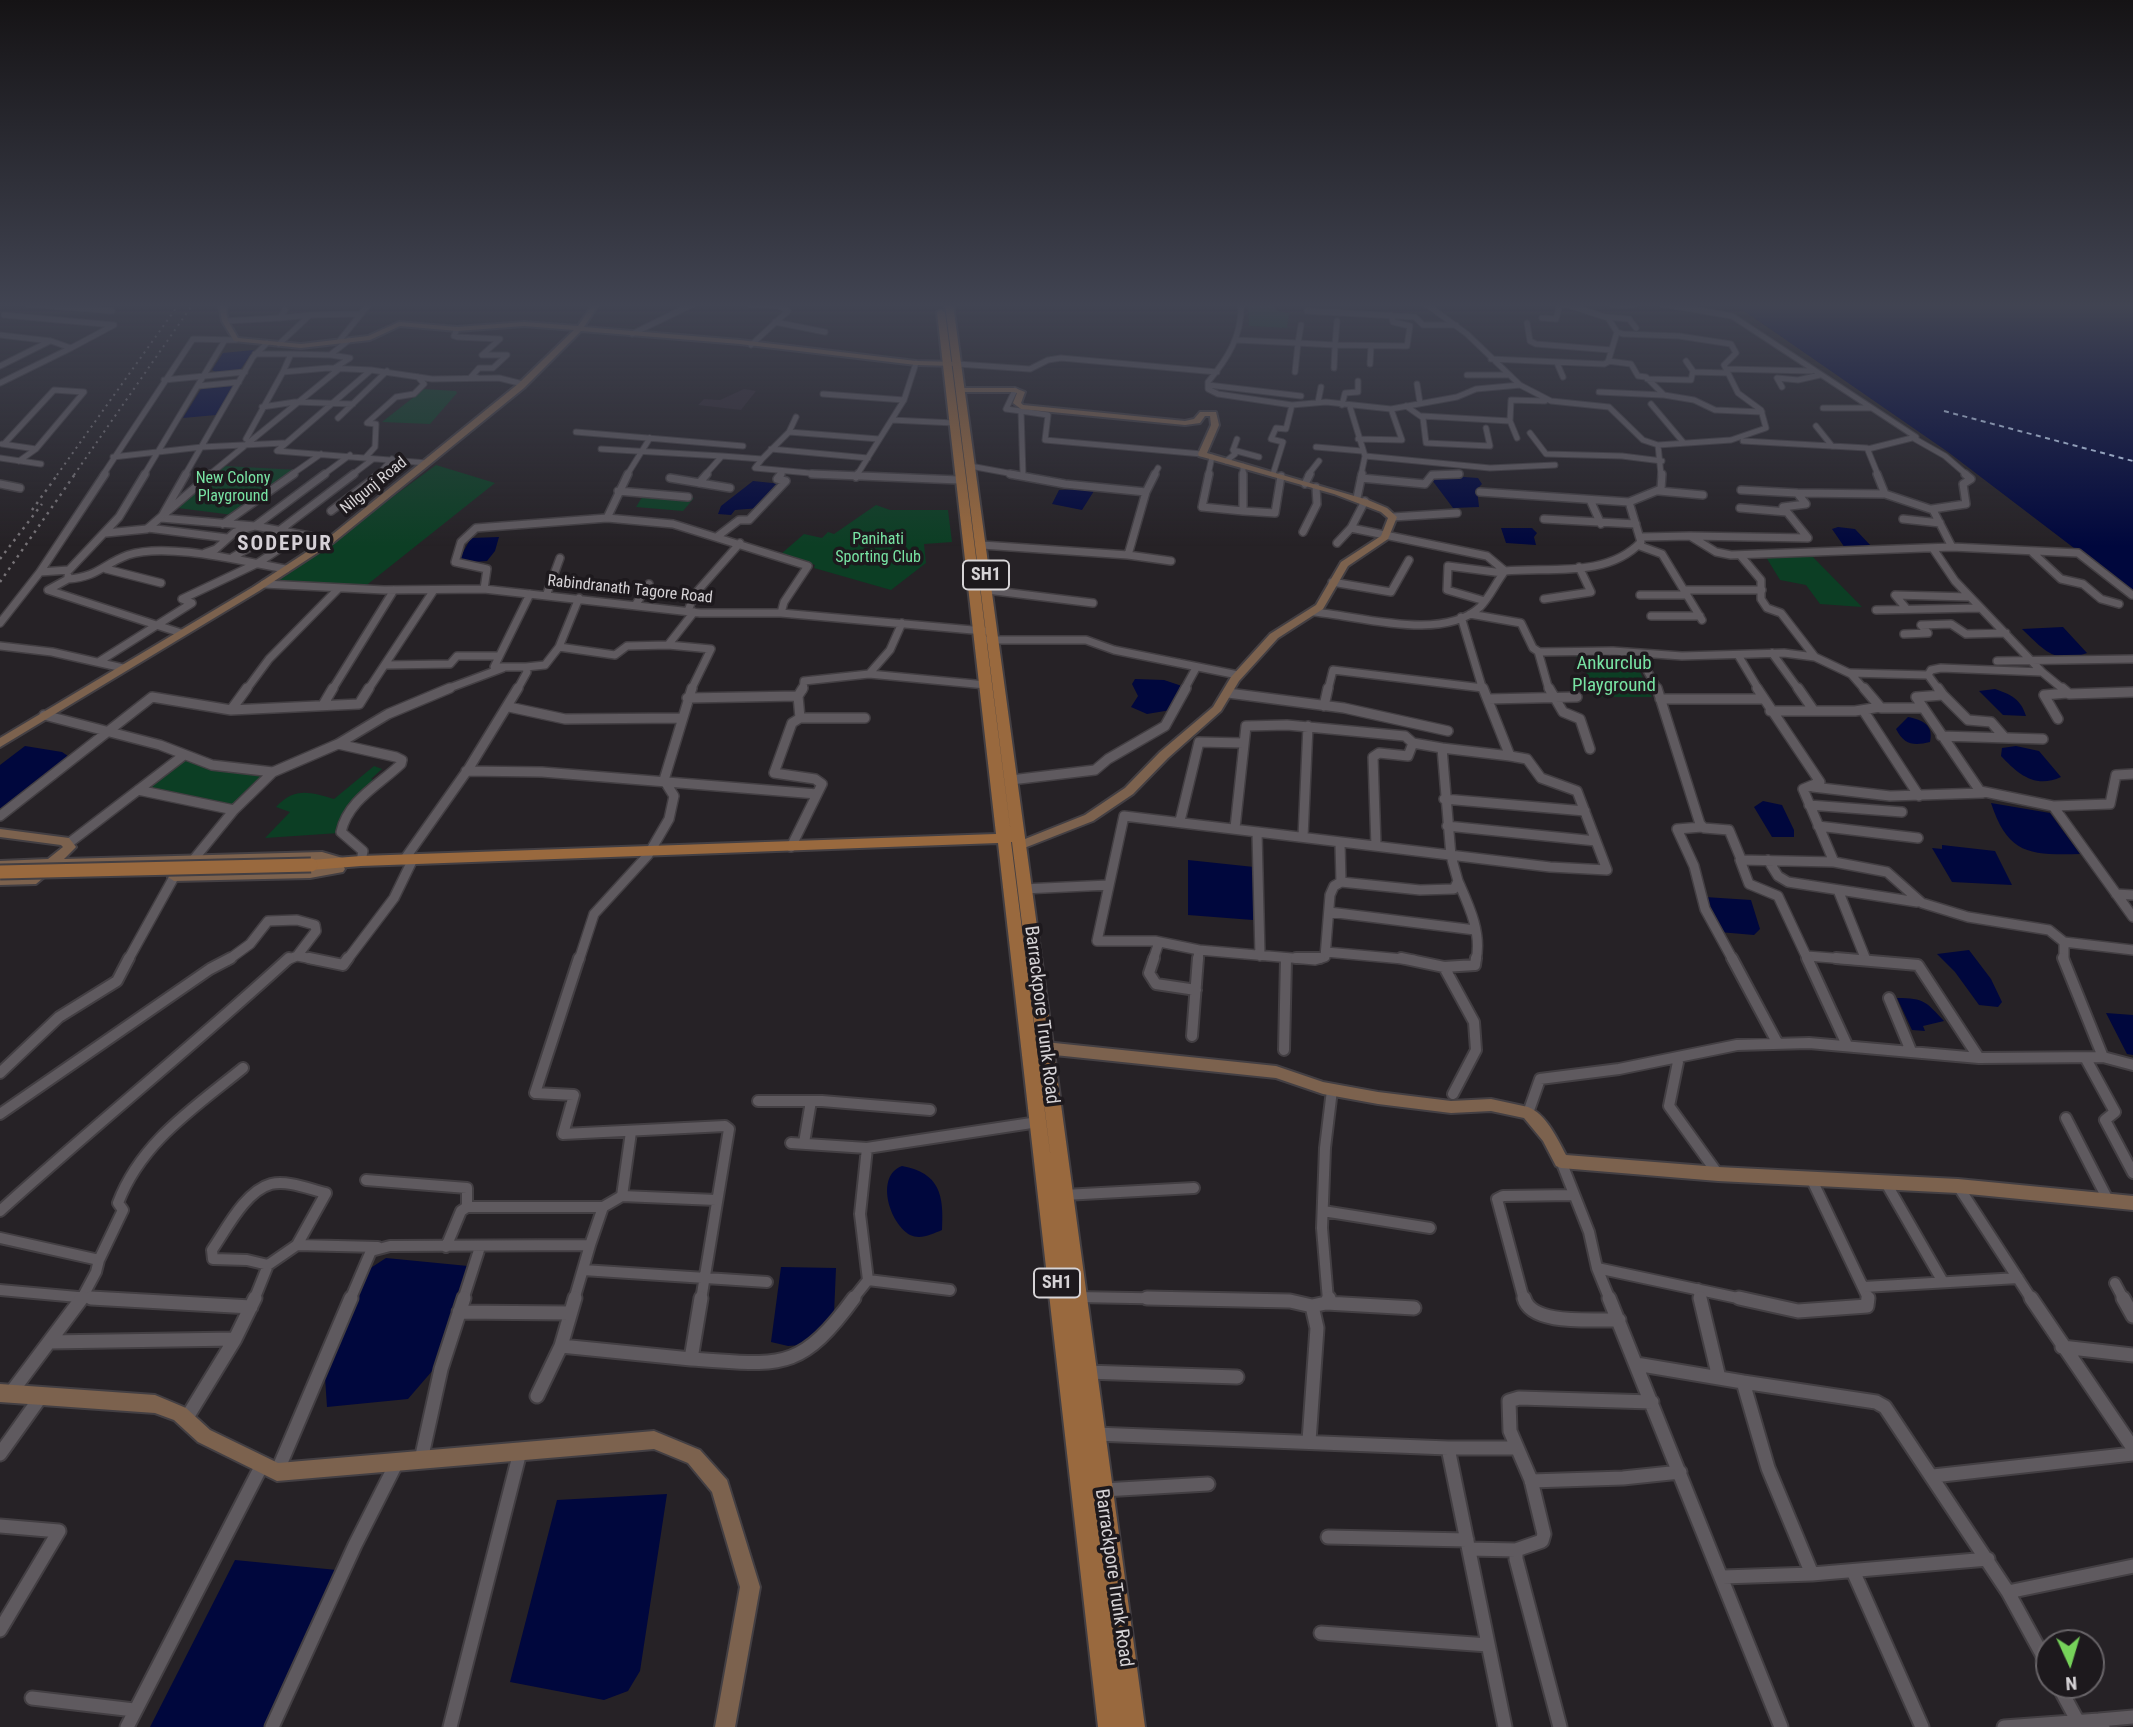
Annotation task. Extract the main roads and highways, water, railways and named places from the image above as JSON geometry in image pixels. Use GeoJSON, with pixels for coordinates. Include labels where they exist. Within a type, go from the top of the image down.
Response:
{"type":"FeatureCollection","features":[{"type":"Feature","properties":{"kind":"main road","name":"Barrackpore Trunk Road"},"geometry":{"type":"LineString","coordinates":[[953,385],[959,480],[979,635],[1015,842]]}},
{"type":"Feature","properties":{"kind":"main road","name":"Barrackpore Trunk Road"},"geometry":{"type":"LineString","coordinates":[[959,385],[1011,779],[1017,889],[1038,1122],[1110,1727]]}},
{"type":"Feature","properties":{"kind":"main road"},"geometry":{"type":"LineString","coordinates":[[647,857],[791,847],[1015,842]]}},
{"type":"Feature","properties":{"kind":"main road"},"geometry":{"type":"LineString","coordinates":[[0,872],[647,857],[1015,842]]}},
{"type":"Feature","properties":{"kind":"main road"},"geometry":{"type":"LineString","coordinates":[[340,866],[361,861],[409,862]]}},
{"type":"Feature","properties":{"kind":"main road","name":"Barrackpore Trunk Road"},"geometry":{"type":"LineString","coordinates":[[1017,889],[1045,1048],[1133,1727]]}},
{"type":"Feature","properties":{"kind":"railway"},"geometry":{"type":"LineString","coordinates":[[57,475],[122,385]]}},
{"type":"Feature","properties":{"kind":"railway"},"geometry":{"type":"LineString","coordinates":[[74,475],[137,385]]}},
{"type":"Feature","properties":{"kind":"railway"},"geometry":{"type":"LineString","coordinates":[[32,510],[58,474]]}},
{"type":"Feature","properties":{"kind":"railway"},"geometry":{"type":"LineString","coordinates":[[0,582],[75,474]]}},
{"type":"Feature","properties":{"kind":"railway"},"geometry":{"type":"LineString","coordinates":[[0,559],[42,504]]}},
{"type":"Feature","properties":{"kind":"district","name":"SODEPUR"},"geometry":{"type":"Point","coordinates":[285,545]}},
{"type":"Feature","properties":{"kind":"park label","name":"New Colony Playground"},"geometry":{"type":"Point","coordinates":[233,488]}},
{"type":"Feature","properties":{"kind":"park label","name":"Panihati Sporting Club"},"geometry":{"type":"Point","coordinates":[878,549]}},
{"type":"Feature","properties":{"kind":"park label","name":"Ankurclub Playground"},"geometry":{"type":"Point","coordinates":[1614,675]}}]}
